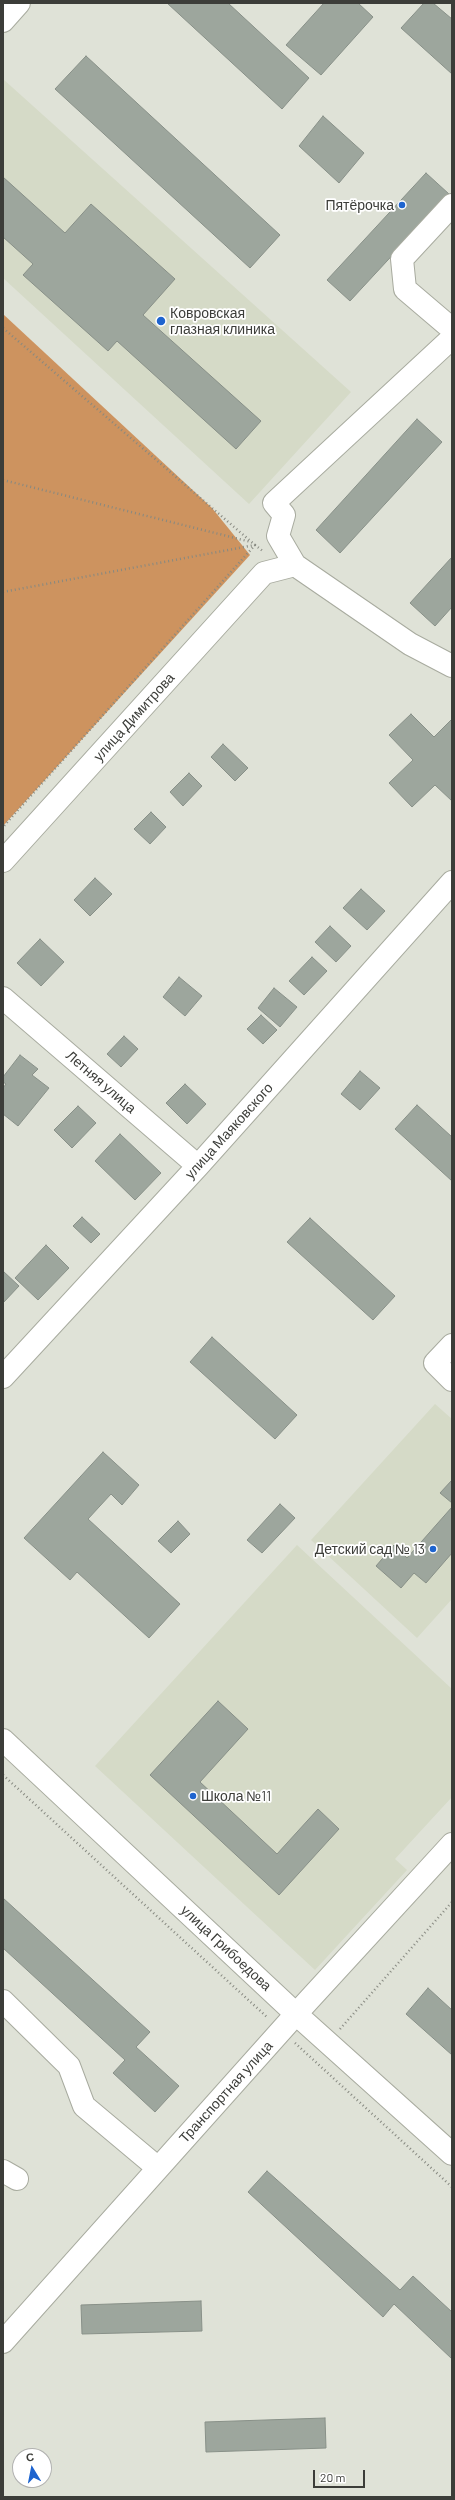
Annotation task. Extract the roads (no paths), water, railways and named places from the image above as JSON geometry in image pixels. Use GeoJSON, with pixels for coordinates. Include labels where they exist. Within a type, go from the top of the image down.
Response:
{"type":"FeatureCollection","features":[{"type":"Feature","properties":{"kind":"street"},"geometry":{"type":"LineString","coordinates":[[3,21],[19,3]]}},
{"type":"Feature","properties":{"kind":"street"},"geometry":{"type":"LineString","coordinates":[[452,205],[402,259],[405,289],[452,329]]}},
{"type":"Feature","properties":{"kind":"street"},"geometry":{"type":"LineString","coordinates":[[452,338],[274,503],[284,515],[278,536],[281,569],[410,644],[452,665]]}},
{"type":"Feature","properties":{"kind":"street","name":"улица Димитрова"},"geometry":{"type":"LineString","coordinates":[[3,860],[281,569]]}},
{"type":"Feature","properties":{"kind":"street","name":"улица Маяковского"},"geometry":{"type":"LineString","coordinates":[[3,1377],[198,1166],[452,882]]}},
{"type":"Feature","properties":{"kind":"street","name":"Летняя улица"},"geometry":{"type":"LineString","coordinates":[[3,998],[198,1166]]}},
{"type":"Feature","properties":{"kind":"street"},"geometry":{"type":"LineString","coordinates":[[452,1345],[435,1363],[452,1380]]}},
{"type":"Feature","properties":{"kind":"street","name":"улица Грибоедова"},"geometry":{"type":"LineString","coordinates":[[3,1740],[296,2014],[329,2042],[452,2154]]}},
{"type":"Feature","properties":{"kind":"street","name":"Транспортная улица"},"geometry":{"type":"LineString","coordinates":[[3,2342],[281,2030],[452,1844]]}},
{"type":"Feature","properties":{"kind":"street"},"geometry":{"type":"LineString","coordinates":[[3,2001],[69,2066],[84,2106],[158,2168]]}},
{"type":"Feature","properties":{"kind":"place","name":"Пятёрочка"},"geometry":{"type":"Point","coordinates":[402,205]}},
{"type":"Feature","properties":{"kind":"place","name":"Ковровская глазная клиника"},"geometry":{"type":"Point","coordinates":[161,321]}},
{"type":"Feature","properties":{"kind":"place","name":"Детский сад № 13"},"geometry":{"type":"Point","coordinates":[433,1549]}},
{"type":"Feature","properties":{"kind":"place","name":"Школа №11"},"geometry":{"type":"Point","coordinates":[193,1796]}}]}
